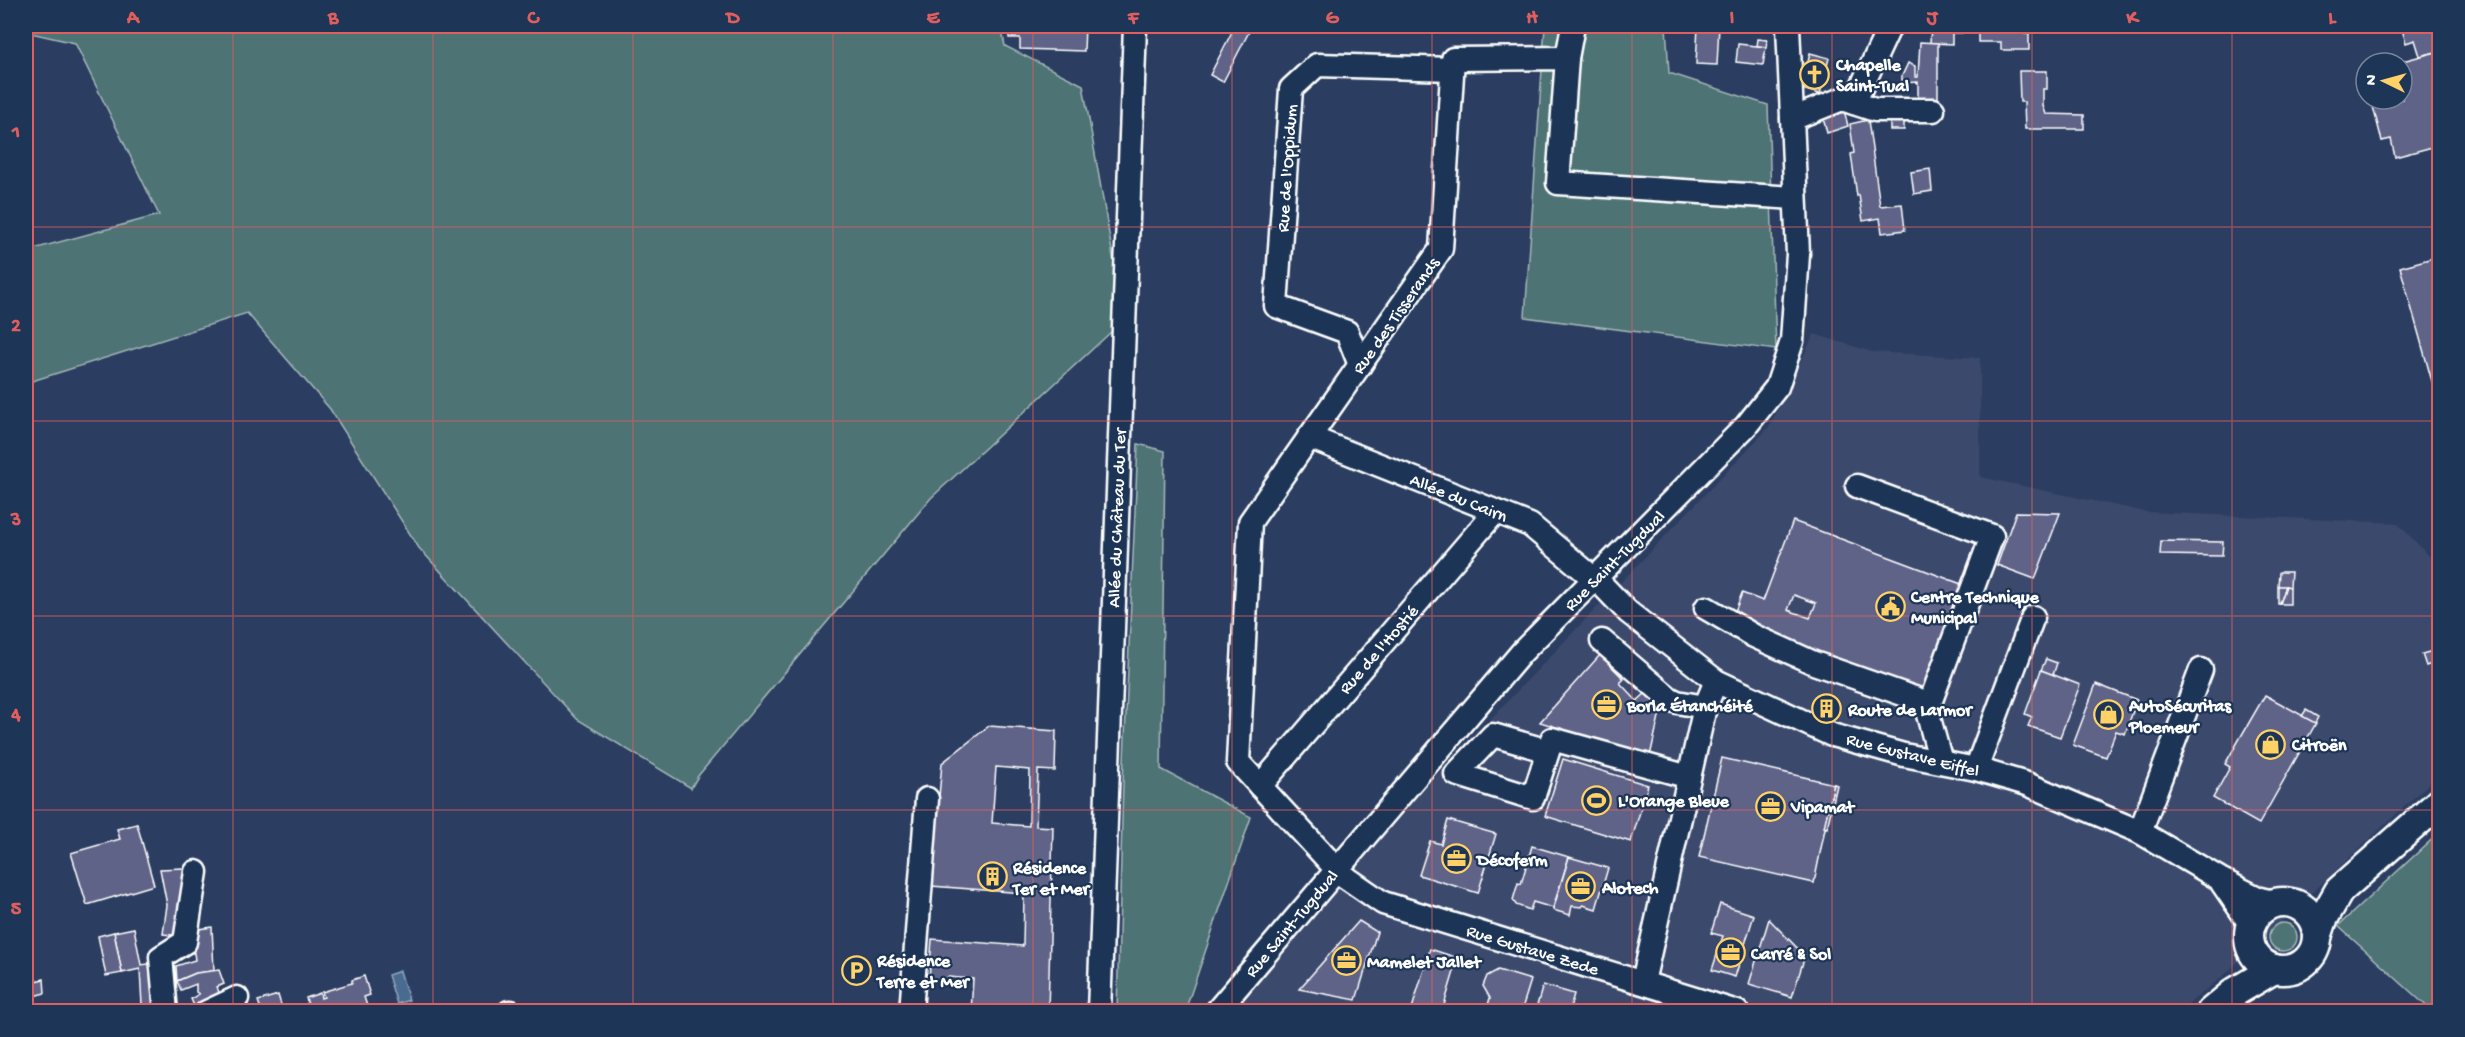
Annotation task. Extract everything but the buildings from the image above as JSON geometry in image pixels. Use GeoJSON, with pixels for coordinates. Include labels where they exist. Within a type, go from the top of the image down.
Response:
{"type":"FeatureCollection","features":[{"type":"Feature","properties":{"kind":"main road"},"geometry":{"type":"LineString","coordinates":[[2250,933],[2258,959],[2274,969],[2284,970],[2303,964],[2311,957],[2323,919],[2339,891],[2439,802]]}},
{"type":"Feature","properties":{"kind":"main road"},"geometry":{"type":"LineString","coordinates":[[2235,992],[2247,964],[2250,933],[2261,910],[2339,891]]}},
{"type":"Feature","properties":{"kind":"main road"},"geometry":{"type":"LineString","coordinates":[[2287,903],[2312,917],[2317,937]]}},
{"type":"Feature","properties":{"kind":"main road"},"geometry":{"type":"LineString","coordinates":[[2211,1011],[2235,992],[2274,969]]}},
{"type":"Feature","properties":{"kind":"street","name":"Allée du Château du Ter"},"geometry":{"type":"LineString","coordinates":[[1099,1011],[1135,26]]}},
{"type":"Feature","properties":{"kind":"street"},"geometry":{"type":"LineString","coordinates":[[1573,26],[1567,58],[1558,183],[1795,198]]}},
{"type":"Feature","properties":{"kind":"street","name":"Rue Saint-Tugdual"},"geometry":{"type":"LineString","coordinates":[[1216,1011],[1522,652],[1746,426],[1777,387],[1792,341],[1798,254],[1788,26]]}},
{"type":"Feature","properties":{"kind":"street"},"geometry":{"type":"LineString","coordinates":[[1854,103],[1890,26]]}},
{"type":"Feature","properties":{"kind":"street"},"geometry":{"type":"LineString","coordinates":[[1452,69],[1453,59],[1567,58]]}},
{"type":"Feature","properties":{"kind":"street","name":"Rue de l'Oppidum"},"geometry":{"type":"LineString","coordinates":[[1360,365],[1347,332],[1275,306],[1291,90],[1317,65],[1452,69]]}},
{"type":"Feature","properties":{"kind":"street","name":"Rue des Tisserands"},"geometry":{"type":"LineString","coordinates":[[1337,869],[1238,762],[1250,522],[1441,249],[1452,69]]}},
{"type":"Feature","properties":{"kind":"street"},"geometry":{"type":"LineString","coordinates":[[1792,119],[1842,99],[1875,110],[1933,110]]}},
{"type":"Feature","properties":{"kind":"street","name":"Allée du Cairn"},"geometry":{"type":"LineString","coordinates":[[1309,437],[1530,525],[1596,579]]}},
{"type":"Feature","properties":{"kind":"street"},"geometry":{"type":"LineString","coordinates":[[1857,486],[1992,536],[1927,711]]}},
{"type":"Feature","properties":{"kind":"street","name":"Rue de l'Hostié"},"geometry":{"type":"LineString","coordinates":[[1260,786],[1496,512]]}},
{"type":"Feature","properties":{"kind":"street","name":"Rue Gustave Eiffel"},"geometry":{"type":"LineString","coordinates":[[1596,579],[1628,612],[1716,681],[1833,735],[1904,755],[1976,769],[2028,784],[2140,832],[2220,879],[2260,899],[2287,903]]}},
{"type":"Feature","properties":{"kind":"street"},"geometry":{"type":"LineString","coordinates":[[1706,608],[1754,636],[1814,663],[1917,699],[1927,711],[1941,762]]}},
{"type":"Feature","properties":{"kind":"street"},"geometry":{"type":"LineString","coordinates":[[1976,769],[2033,617]]}},
{"type":"Feature","properties":{"kind":"street"},"geometry":{"type":"LineString","coordinates":[[1602,640],[1669,698],[1677,702],[1705,707]]}},
{"type":"Feature","properties":{"kind":"street"},"geometry":{"type":"LineString","coordinates":[[2140,832],[2201,670]]}},
{"type":"Feature","properties":{"kind":"street"},"geometry":{"type":"LineString","coordinates":[[1642,982],[1705,707],[1716,681]]}},
{"type":"Feature","properties":{"kind":"street"},"geometry":{"type":"LineString","coordinates":[[1548,751],[1552,739],[1689,777]]}},
{"type":"Feature","properties":{"kind":"street"},"geometry":{"type":"LineString","coordinates":[[911,1011],[927,799]]}},
{"type":"Feature","properties":{"kind":"street","name":"Rue Gustave Zede"},"geometry":{"type":"LineString","coordinates":[[1337,869],[1383,903],[1737,1011]]}},
{"type":"Feature","properties":{"kind":"street"},"geometry":{"type":"LineString","coordinates":[[166,1011],[161,957],[185,942],[196,872]]}},
{"type":"Feature","properties":{"kind":"street","name":"Rue Gustave Eiffel"},"geometry":{"type":"LineString","coordinates":[[2220,879],[2234,897],[2250,933]]}},
{"type":"Feature","properties":{"kind":"street"},"geometry":{"type":"LineString","coordinates":[[207,1011],[237,998]]}},
{"type":"Feature","properties":{"kind":"shaded area"},"geometry":{"type":"Polygon","coordinates":[[[1814,334],[1872,352],[1980,358],[1980,477],[2146,512],[2397,523],[2439,566],[2439,774],[2220,979],[2179,1011],[1211,1012],[1770,426],[1814,334]]]}},
{"type":"Feature","properties":{"kind":"shaded area"},"geometry":{"type":"Polygon","coordinates":[[[400,971],[409,1000],[397,1004],[388,975],[400,971]]]}},
{"type":"Feature","properties":{"kind":"green space"},"geometry":{"type":"Polygon","coordinates":[[[26,26],[1001,26],[1005,46],[1083,85],[1124,320],[931,498],[698,776],[691,788],[577,719],[419,548],[330,409],[247,313],[26,383],[26,251],[159,215],[75,43],[26,32],[26,26]]]}},
{"type":"Feature","properties":{"kind":"green space"},"geometry":{"type":"Polygon","coordinates":[[[1545,26],[1666,26],[1669,73],[1768,105],[1776,350],[1525,317],[1545,26]]]}},
{"type":"Feature","properties":{"kind":"green space"},"geometry":{"type":"Polygon","coordinates":[[[1138,444],[1165,451],[1161,769],[1251,817],[1185,1011],[1117,1011],[1123,782],[1138,444]]]}},
{"type":"Feature","properties":{"kind":"green space"},"geometry":{"type":"Polygon","coordinates":[[[2439,833],[2440,1011],[2433,1012],[2338,926],[2439,833]]]}},
{"type":"Feature","properties":{"kind":"green space"},"geometry":{"type":"Polygon","coordinates":[[[2283,923],[2293,927],[2297,937],[2293,947],[2283,951],[2273,947],[2269,937],[2273,927],[2283,923]]]}},
{"type":"Feature","properties":{"kind":"place","name":"Chapelle Saint-Tual"},"geometry":{"type":"Point","coordinates":[1815,74]}},
{"type":"Feature","properties":{"kind":"place","name":"Centre Technique Municipal"},"geometry":{"type":"Point","coordinates":[1890,606]}},
{"type":"Feature","properties":{"kind":"place","name":"Borla Étanchéité"},"geometry":{"type":"Point","coordinates":[1606,705]}},
{"type":"Feature","properties":{"kind":"place","name":"Route de Larmor"},"geometry":{"type":"Point","coordinates":[1827,709]}},
{"type":"Feature","properties":{"kind":"place","name":"AutoSécuritas Ploemeur"},"geometry":{"type":"Point","coordinates":[2108,715]}},
{"type":"Feature","properties":{"kind":"place","name":"Citroën"},"geometry":{"type":"Point","coordinates":[2271,744]}},
{"type":"Feature","properties":{"kind":"place","name":"L'Orange Bleue"},"geometry":{"type":"Point","coordinates":[1597,800]}},
{"type":"Feature","properties":{"kind":"place","name":"Vipamat"},"geometry":{"type":"Point","coordinates":[1770,806]}},
{"type":"Feature","properties":{"kind":"place","name":"Décoferm"},"geometry":{"type":"Point","coordinates":[1456,859]}},
{"type":"Feature","properties":{"kind":"place","name":"Résidence Ter et Mer"},"geometry":{"type":"Point","coordinates":[992,877]}},
{"type":"Feature","properties":{"kind":"place","name":"Alotech"},"geometry":{"type":"Point","coordinates":[1581,887]}},
{"type":"Feature","properties":{"kind":"place","name":"Carré & Sol"},"geometry":{"type":"Point","coordinates":[1730,953]}},
{"type":"Feature","properties":{"kind":"place","name":"Mamelet Jallet"},"geometry":{"type":"Point","coordinates":[1346,961]}},
{"type":"Feature","properties":{"kind":"place","name":"Résidence Terre et Mer"},"geometry":{"type":"Point","coordinates":[856,970]}}]}
